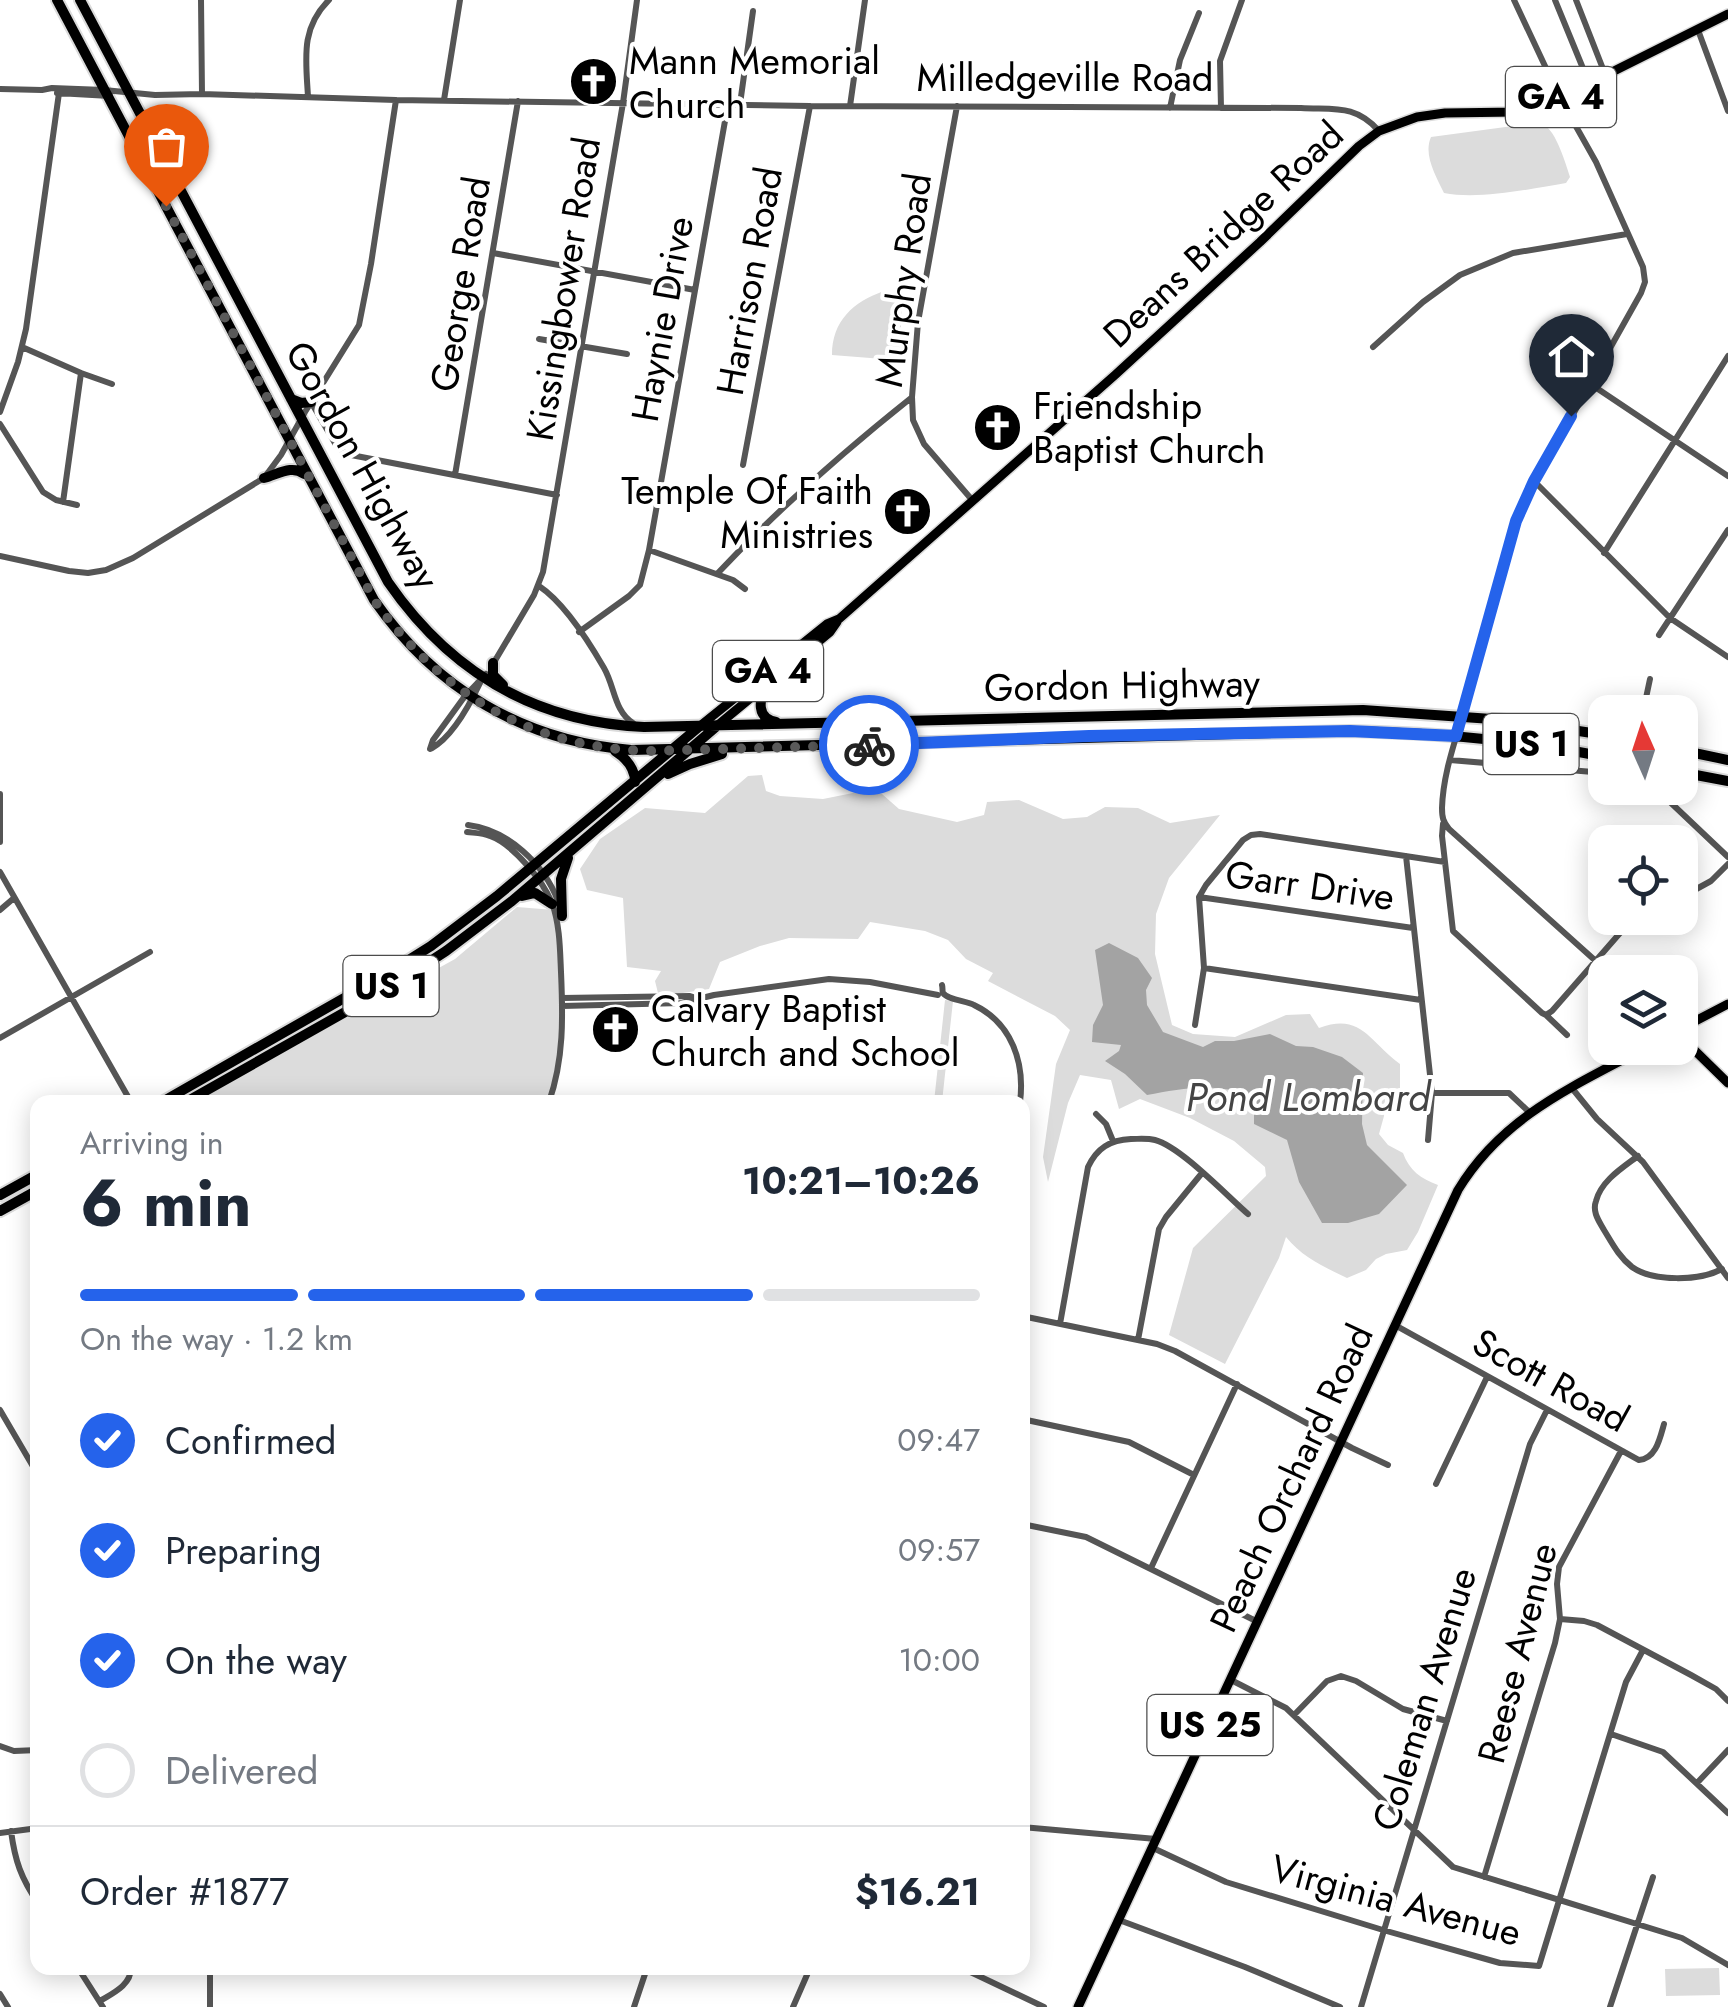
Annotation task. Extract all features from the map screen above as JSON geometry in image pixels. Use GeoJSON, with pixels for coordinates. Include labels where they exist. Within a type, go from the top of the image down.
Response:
{"type":"FeatureCollection","features":[{"type":"Feature","properties":{"kind":"highway","name":"Gordon Highway"},"geometry":{"type":"LineString","coordinates":[[57,0],[360,577],[420,654],[470,696],[527,727],[578,743],[631,750],[1350,731],[1456,736],[1588,754]]}},
{"type":"Feature","properties":{"kind":"highway","name":"Gordon Highway"},"geometry":{"type":"LineString","coordinates":[[80,0],[379,567],[403,604],[446,650],[506,691],[538,706],[590,721],[644,727],[1345,710],[1462,716],[1588,733]]}},
{"type":"Feature","properties":{"kind":"highway"},"geometry":{"type":"LineString","coordinates":[[291,400],[311,402]]}},
{"type":"Feature","properties":{"kind":"highway"},"geometry":{"type":"LineString","coordinates":[[264,478],[293,469],[309,480]]}},
{"type":"Feature","properties":{"kind":"highway"},"geometry":{"type":"LineString","coordinates":[[493,663],[493,675],[500,683],[538,706]]}},
{"type":"Feature","properties":{"kind":"highway"},"geometry":{"type":"LineString","coordinates":[[766,686],[760,703],[762,714],[768,720],[787,724]]}},
{"type":"Feature","properties":{"kind":"highway","name":"Deans Bridge Road"},"geometry":{"type":"LineString","coordinates":[[198,1095],[400,981],[462,940],[591,834],[700,726]]}},
{"type":"Feature","properties":{"kind":"highway","name":"Deans Bridge Road"},"geometry":{"type":"LineString","coordinates":[[174,1095],[416,956],[483,908],[582,824],[690,750],[718,726]]}},
{"type":"Feature","properties":{"kind":"highway"},"geometry":{"type":"LineString","coordinates":[[604,748],[622,755],[640,785]]}},
{"type":"Feature","properties":{"kind":"highway","name":"US 1"},"geometry":{"type":"LineString","coordinates":[[640,785],[704,758],[765,748]]}},
{"type":"Feature","properties":{"kind":"highway"},"geometry":{"type":"LineString","coordinates":[[1698,754],[1728,760]]}},
{"type":"Feature","properties":{"kind":"highway"},"geometry":{"type":"LineString","coordinates":[[1698,775],[1728,781]]}},
{"type":"Feature","properties":{"kind":"highway"},"geometry":{"type":"LineString","coordinates":[[562,916],[562,873],[577,845]]}},
{"type":"Feature","properties":{"kind":"highway"},"geometry":{"type":"LineString","coordinates":[[512,901],[532,892],[552,904]]}},
{"type":"Feature","properties":{"kind":"highway"},"geometry":{"type":"LineString","coordinates":[[0,1196],[30,1179]]}},
{"type":"Feature","properties":{"kind":"highway"},"geometry":{"type":"LineString","coordinates":[[0,1211],[30,1194]]}},
{"type":"Feature","properties":{"kind":"main road","name":"GA 4"},"geometry":{"type":"LineString","coordinates":[[1380,131],[1417,117],[1516,112],[1560,98],[1728,14]]}},
{"type":"Feature","properties":{"kind":"main road","name":"Deans Bridge Road"},"geometry":{"type":"LineString","coordinates":[[718,726],[830,632],[839,619],[1380,131]]}},
{"type":"Feature","properties":{"kind":"main road","name":"Deans Bridge Road"},"geometry":{"type":"LineString","coordinates":[[700,726],[827,624],[839,619]]}},
{"type":"Feature","properties":{"kind":"main road"},"geometry":{"type":"LineString","coordinates":[[1698,1019],[1728,1004]]}},
{"type":"Feature","properties":{"kind":"main road"},"geometry":{"type":"LineString","coordinates":[[1698,1054],[1728,1083]]}},
{"type":"Feature","properties":{"kind":"main road","name":"Peach Orchard Road"},"geometry":{"type":"LineString","coordinates":[[1078,2007],[1458,1190],[1494,1142],[1529,1112],[1613,1065]]}},
{"type":"Feature","properties":{"kind":"street"},"geometry":{"type":"LineString","coordinates":[[201,0],[202,94]]}},
{"type":"Feature","properties":{"kind":"street"},"geometry":{"type":"LineString","coordinates":[[308,97],[309,28],[329,0]]}},
{"type":"Feature","properties":{"kind":"street"},"geometry":{"type":"LineString","coordinates":[[444,100],[460,0]]}},
{"type":"Feature","properties":{"kind":"street","name":"Kissingbower Road"},"geometry":{"type":"LineString","coordinates":[[435,742],[493,663],[544,572],[637,0]]}},
{"type":"Feature","properties":{"kind":"street"},"geometry":{"type":"LineString","coordinates":[[850,106],[864,0]]}},
{"type":"Feature","properties":{"kind":"street"},"geometry":{"type":"LineString","coordinates":[[1221,108],[1220,61],[1242,0]]}},
{"type":"Feature","properties":{"kind":"street"},"geometry":{"type":"LineString","coordinates":[[1514,0],[1560,98],[1596,162],[1644,267],[1645,282],[1521,507],[1456,736],[1442,805],[1453,931],[1567,1035]]}},
{"type":"Feature","properties":{"kind":"street"},"geometry":{"type":"LineString","coordinates":[[1555,0],[1589,83]]}},
{"type":"Feature","properties":{"kind":"street"},"geometry":{"type":"LineString","coordinates":[[1576,0],[1605,74]]}},
{"type":"Feature","properties":{"kind":"street"},"geometry":{"type":"LineString","coordinates":[[740,104],[753,12]]}},
{"type":"Feature","properties":{"kind":"street"},"geometry":{"type":"LineString","coordinates":[[1170,108],[1180,60],[1199,13]]}},
{"type":"Feature","properties":{"kind":"street"},"geometry":{"type":"LineString","coordinates":[[1697,28],[1728,111]]}},
{"type":"Feature","properties":{"kind":"street","name":"Milledgeville Road"},"geometry":{"type":"LineString","coordinates":[[0,89],[106,93]]}},
{"type":"Feature","properties":{"kind":"street","name":"Milledgeville Road"},"geometry":{"type":"LineString","coordinates":[[42,90],[518,102],[1349,110],[1368,119],[1380,131]]}},
{"type":"Feature","properties":{"kind":"street"},"geometry":{"type":"LineString","coordinates":[[0,412],[22,347],[59,94]]}},
{"type":"Feature","properties":{"kind":"street"},"geometry":{"type":"LineString","coordinates":[[0,556],[69,572],[106,570],[133,558],[264,478],[359,325],[396,100]]}},
{"type":"Feature","properties":{"kind":"street","name":"George Road"},"geometry":{"type":"LineString","coordinates":[[455,475],[518,102]]}},
{"type":"Feature","properties":{"kind":"street","name":"Haynie Drive"},"geometry":{"type":"LineString","coordinates":[[579,632],[640,586],[728,104]]}},
{"type":"Feature","properties":{"kind":"street","name":"Harrison Road"},"geometry":{"type":"LineString","coordinates":[[743,465],[810,106]]}},
{"type":"Feature","properties":{"kind":"street","name":"Murphy Road"},"geometry":{"type":"LineString","coordinates":[[957,106],[918,322],[912,397],[916,432],[974,501]]}},
{"type":"Feature","properties":{"kind":"street"},"geometry":{"type":"LineString","coordinates":[[1372,347],[1460,276],[1513,252],[1627,234]]}},
{"type":"Feature","properties":{"kind":"street"},"geometry":{"type":"LineString","coordinates":[[493,253],[695,290]]}},
{"type":"Feature","properties":{"kind":"street"},"geometry":{"type":"LineString","coordinates":[[539,339],[626,354]]}},
{"type":"Feature","properties":{"kind":"street"},"geometry":{"type":"LineString","coordinates":[[22,347],[112,384]]}},
{"type":"Feature","properties":{"kind":"street"},"geometry":{"type":"LineString","coordinates":[[1604,554],[1728,356]]}},
{"type":"Feature","properties":{"kind":"street"},"geometry":{"type":"LineString","coordinates":[[63,502],[82,373]]}},
{"type":"Feature","properties":{"kind":"street"},"geometry":{"type":"LineString","coordinates":[[1590,383],[1728,476]]}},
{"type":"Feature","properties":{"kind":"street"},"geometry":{"type":"LineString","coordinates":[[717,574],[763,525],[848,448],[912,397]]}},
{"type":"Feature","properties":{"kind":"street"},"geometry":{"type":"LineString","coordinates":[[311,402],[336,446],[346,454],[557,495]]}},
{"type":"Feature","properties":{"kind":"street"},"geometry":{"type":"LineString","coordinates":[[0,424],[43,492],[77,504]]}},
{"type":"Feature","properties":{"kind":"street"},"geometry":{"type":"LineString","coordinates":[[1534,481],[1670,618],[1728,657]]}},
{"type":"Feature","properties":{"kind":"street"},"geometry":{"type":"LineString","coordinates":[[1659,636],[1728,530]]}},
{"type":"Feature","properties":{"kind":"street"},"geometry":{"type":"LineString","coordinates":[[649,550],[733,580],[744,589]]}},
{"type":"Feature","properties":{"kind":"street"},"geometry":{"type":"LineString","coordinates":[[539,586],[552,594],[605,669],[622,716],[644,727]]}},
{"type":"Feature","properties":{"kind":"street"},"geometry":{"type":"LineString","coordinates":[[1646,695],[1650,679]]}},
{"type":"Feature","properties":{"kind":"street"},"geometry":{"type":"LineString","coordinates":[[590,721],[608,719],[616,703]]}},
{"type":"Feature","properties":{"kind":"street"},"geometry":{"type":"LineString","coordinates":[[1450,760],[1588,772]]}},
{"type":"Feature","properties":{"kind":"street"},"geometry":{"type":"LineString","coordinates":[[0,794],[0,842]]}},
{"type":"Feature","properties":{"kind":"street"},"geometry":{"type":"LineString","coordinates":[[1673,805],[1728,861],[1698,888]]}},
{"type":"Feature","properties":{"kind":"street"},"geometry":{"type":"LineString","coordinates":[[1443,823],[1588,955]]}},
{"type":"Feature","properties":{"kind":"street"},"geometry":{"type":"LineString","coordinates":[[468,828],[492,836],[532,866],[554,889],[562,916],[562,1002],[560,1058],[551,1095]]}},
{"type":"Feature","properties":{"kind":"street"},"geometry":{"type":"LineString","coordinates":[[1195,1025],[1204,968],[1199,897],[1247,837],[1260,834],[1446,862]]}},
{"type":"Feature","properties":{"kind":"street"},"geometry":{"type":"LineString","coordinates":[[1406,856],[1432,1093],[1428,1140]]}},
{"type":"Feature","properties":{"kind":"street"},"geometry":{"type":"LineString","coordinates":[[0,872],[127,1095]]}},
{"type":"Feature","properties":{"kind":"street"},"geometry":{"type":"LineString","coordinates":[[541,877],[560,942]]}},
{"type":"Feature","properties":{"kind":"street","name":"Garr Drive"},"geometry":{"type":"LineString","coordinates":[[1199,897],[1414,928]]}},
{"type":"Feature","properties":{"kind":"street"},"geometry":{"type":"LineString","coordinates":[[0,910],[14,898]]}},
{"type":"Feature","properties":{"kind":"street"},"geometry":{"type":"LineString","coordinates":[[1601,955],[1619,935]]}},
{"type":"Feature","properties":{"kind":"street"},"geometry":{"type":"LineString","coordinates":[[0,1038],[150,952]]}},
{"type":"Feature","properties":{"kind":"street"},"geometry":{"type":"LineString","coordinates":[[1204,968],[1421,1000]]}},
{"type":"Feature","properties":{"kind":"street"},"geometry":{"type":"LineString","coordinates":[[1546,1015],[1588,969]]}},
{"type":"Feature","properties":{"kind":"street"},"geometry":{"type":"LineString","coordinates":[[562,1002],[682,1003],[829,979],[938,995]]}},
{"type":"Feature","properties":{"kind":"street"},"geometry":{"type":"LineString","coordinates":[[942,985],[946,995],[977,1006],[1008,1036],[1021,1070],[1020,1095]]}},
{"type":"Feature","properties":{"kind":"street"},"geometry":{"type":"LineString","coordinates":[[1572,1087],[1597,1119],[1638,1156],[1728,1278]]}},
{"type":"Feature","properties":{"kind":"street"},"geometry":{"type":"LineString","coordinates":[[1432,1093],[1510,1093],[1529,1112]]}},
{"type":"Feature","properties":{"kind":"street"},"geometry":{"type":"LineString","coordinates":[[1096,1114],[1106,1124],[1113,1142]]}},
{"type":"Feature","properties":{"kind":"street"},"geometry":{"type":"LineString","coordinates":[[1060,1324],[1088,1167],[1098,1151],[1113,1142],[1144,1139],[1169,1147],[1248,1214]]}},
{"type":"Feature","properties":{"kind":"street"},"geometry":{"type":"LineString","coordinates":[[1638,1156],[1611,1178],[1596,1200],[1596,1216],[1617,1251],[1630,1266],[1653,1275],[1698,1277],[1722,1269]]}},
{"type":"Feature","properties":{"kind":"street"},"geometry":{"type":"LineString","coordinates":[[1138,1340],[1158,1229],[1202,1173]]}},
{"type":"Feature","properties":{"kind":"street"},"geometry":{"type":"LineString","coordinates":[[1030,1318],[1175,1350],[1388,1465]]}},
{"type":"Feature","properties":{"kind":"street","name":"Scott Road"},"geometry":{"type":"LineString","coordinates":[[1395,1324],[1639,1460],[1647,1459],[1654,1450],[1664,1424]]}},
{"type":"Feature","properties":{"kind":"street"},"geometry":{"type":"LineString","coordinates":[[1436,1484],[1487,1376]]}},
{"type":"Feature","properties":{"kind":"street"},"geometry":{"type":"LineString","coordinates":[[1151,1568],[1236,1384]]}},
{"type":"Feature","properties":{"kind":"street"},"geometry":{"type":"LineString","coordinates":[[0,1410],[30,1461]]}},
{"type":"Feature","properties":{"kind":"street","name":"Coleman Avenue"},"geometry":{"type":"LineString","coordinates":[[1361,2007],[1530,1444],[1548,1410]]}},
{"type":"Feature","properties":{"kind":"street"},"geometry":{"type":"LineString","coordinates":[[1030,1421],[1129,1442],[1194,1475]]}},
{"type":"Feature","properties":{"kind":"street","name":"Reese Avenue"},"geometry":{"type":"LineString","coordinates":[[1484,1877],[1555,1644],[1560,1618],[1559,1567],[1622,1451]]}},
{"type":"Feature","properties":{"kind":"street"},"geometry":{"type":"LineString","coordinates":[[1030,1526],[1086,1537],[1258,1622]]}},
{"type":"Feature","properties":{"kind":"street"},"geometry":{"type":"LineString","coordinates":[[1560,1618],[1592,1623],[1716,1689],[1728,1700]]}},
{"type":"Feature","properties":{"kind":"street","name":"Virginia Avenue"},"geometry":{"type":"LineString","coordinates":[[1030,1827],[1156,1844],[1226,1882],[1500,1964],[1539,1966],[1626,1682],[1643,1650]]}},
{"type":"Feature","properties":{"kind":"street"},"geometry":{"type":"LineString","coordinates":[[1294,1715],[1326,1680],[1341,1676],[1403,1709],[1447,1721]]}},
{"type":"Feature","properties":{"kind":"street"},"geometry":{"type":"LineString","coordinates":[[1231,1680],[1294,1715],[1447,1863],[1682,1938],[1728,1965]]}},
{"type":"Feature","properties":{"kind":"street"},"geometry":{"type":"LineString","coordinates":[[1611,1734],[1658,1749],[1728,1813]]}},
{"type":"Feature","properties":{"kind":"street"},"geometry":{"type":"LineString","coordinates":[[0,1746],[30,1750]]}},
{"type":"Feature","properties":{"kind":"street"},"geometry":{"type":"LineString","coordinates":[[1697,1783],[1728,1750]]}},
{"type":"Feature","properties":{"kind":"street"},"geometry":{"type":"LineString","coordinates":[[0,1833],[30,1829]]}},
{"type":"Feature","properties":{"kind":"street"},"geometry":{"type":"LineString","coordinates":[[11,1832],[15,1858],[30,1890]]}},
{"type":"Feature","properties":{"kind":"street"},"geometry":{"type":"LineString","coordinates":[[1610,2007],[1652,1877]]}},
{"type":"Feature","properties":{"kind":"street"},"geometry":{"type":"LineString","coordinates":[[1119,1920],[1340,2007]]}},
{"type":"Feature","properties":{"kind":"street"},"geometry":{"type":"LineString","coordinates":[[82,1975],[101,2004],[124,1986],[130,1975]]}},
{"type":"Feature","properties":{"kind":"street"},"geometry":{"type":"LineString","coordinates":[[210,1975],[210,2007]]}},
{"type":"Feature","properties":{"kind":"street"},"geometry":{"type":"LineString","coordinates":[[634,2007],[645,1975]]}},
{"type":"Feature","properties":{"kind":"street"},"geometry":{"type":"LineString","coordinates":[[806,2007],[794,2005],[807,1975]]}},
{"type":"Feature","properties":{"kind":"street"},"geometry":{"type":"LineString","coordinates":[[977,1975],[1044,2007]]}},
{"type":"Feature","properties":{"kind":"street"},"geometry":{"type":"LineString","coordinates":[[0,1994],[8,2007]]}},
{"type":"Feature","properties":{"kind":"shaded area"},"geometry":{"type":"Polygon","coordinates":[[[1544,125],[1553,134],[1570,177],[1566,183],[1488,194],[1444,193],[1429,158],[1431,137],[1544,125]]]}},
{"type":"Feature","properties":{"kind":"shaded area"},"geometry":{"type":"Polygon","coordinates":[[[884,291],[902,292],[900,354],[896,360],[832,355],[836,332],[846,314],[884,291]]]}},
{"type":"Feature","properties":{"kind":"shaded area"},"geometry":{"type":"Polygon","coordinates":[[[762,775],[766,791],[780,796],[823,799],[853,793],[882,794],[899,809],[957,822],[984,815],[987,802],[1019,800],[1063,819],[1087,817],[1105,807],[1138,808],[1170,823],[1220,815],[1169,878],[1156,914],[1155,954],[1172,1025],[1193,1034],[1235,1037],[1286,1015],[1310,1014],[1319,1028],[1345,1024],[1364,1031],[1400,1064],[1400,1093],[1385,1099],[1379,1134],[1388,1145],[1403,1153],[1416,1173],[1438,1185],[1407,1250],[1386,1254],[1366,1270],[1347,1278],[1306,1256],[1286,1237],[1225,1364],[1169,1335],[1193,1248],[1266,1176],[1265,1167],[1234,1141],[1190,1118],[1140,1099],[1119,1109],[1111,1080],[1080,1075],[1068,1103],[1048,1182],[1043,1157],[1056,1064],[1070,1030],[1055,1016],[988,981],[993,973],[966,959],[948,940],[925,931],[870,922],[858,939],[789,938],[720,962],[709,989],[658,993],[655,981],[661,971],[627,967],[623,898],[587,890],[580,869],[600,839],[645,808],[705,813],[748,776],[762,775]]]}},
{"type":"Feature","properties":{"kind":"shaded area"},"geometry":{"type":"Polygon","coordinates":[[[517,907],[554,910],[561,968],[561,1048],[550,1095],[209,1095],[455,959],[517,907]]]}},
{"type":"Feature","properties":{"kind":"shaded area"},"geometry":{"type":"Polygon","coordinates":[[[945,1000],[953,1001],[943,1095],[935,1095],[945,1000]]]}},
{"type":"Feature","properties":{"kind":"shaded area"},"geometry":{"type":"Polygon","coordinates":[[[1719,1968],[1720,1995],[1666,1996],[1665,1969],[1719,1968]]]}},
{"type":"Feature","properties":{"kind":"water","name":"Pond Lombard"},"geometry":{"type":"Polygon","coordinates":[[[1109,943],[1138,958],[1152,978],[1146,990],[1147,1005],[1163,1032],[1203,1047],[1215,1041],[1270,1034],[1296,1046],[1342,1057],[1363,1073],[1362,1124],[1367,1145],[1407,1185],[1379,1214],[1348,1223],[1322,1223],[1299,1182],[1287,1140],[1254,1124],[1254,1097],[1214,1088],[1147,1095],[1105,1061],[1121,1045],[1092,1042],[1093,1025],[1103,1005],[1095,950],[1109,943]]]}},
{"type":"Feature","properties":{"kind":"way so far"},"geometry":{"type":"LineString","coordinates":[[166,206],[374,600],[420,654],[478,703],[543,733],[614,749],[869,745]]}},
{"type":"Feature","properties":{"kind":"place","name":"Mann Memorial Church"},"geometry":{"type":"Point","coordinates":[594,82]}},
{"type":"Feature","properties":{"kind":"place","name":"Friendship Baptist Church"},"geometry":{"type":"Point","coordinates":[998,427]}},
{"type":"Feature","properties":{"kind":"place","name":"Temple Of Faith Ministries"},"geometry":{"type":"Point","coordinates":[908,512]}},
{"type":"Feature","properties":{"kind":"place","name":"Calvary Baptist Church and School"},"geometry":{"type":"Point","coordinates":[616,1030]}},
{"type":"Feature","properties":{"kind":"route"},"geometry":{"type":"LineString","coordinates":[[869,745],[1350,731],[1456,736],[1521,507],[1571,416]]}}]}
